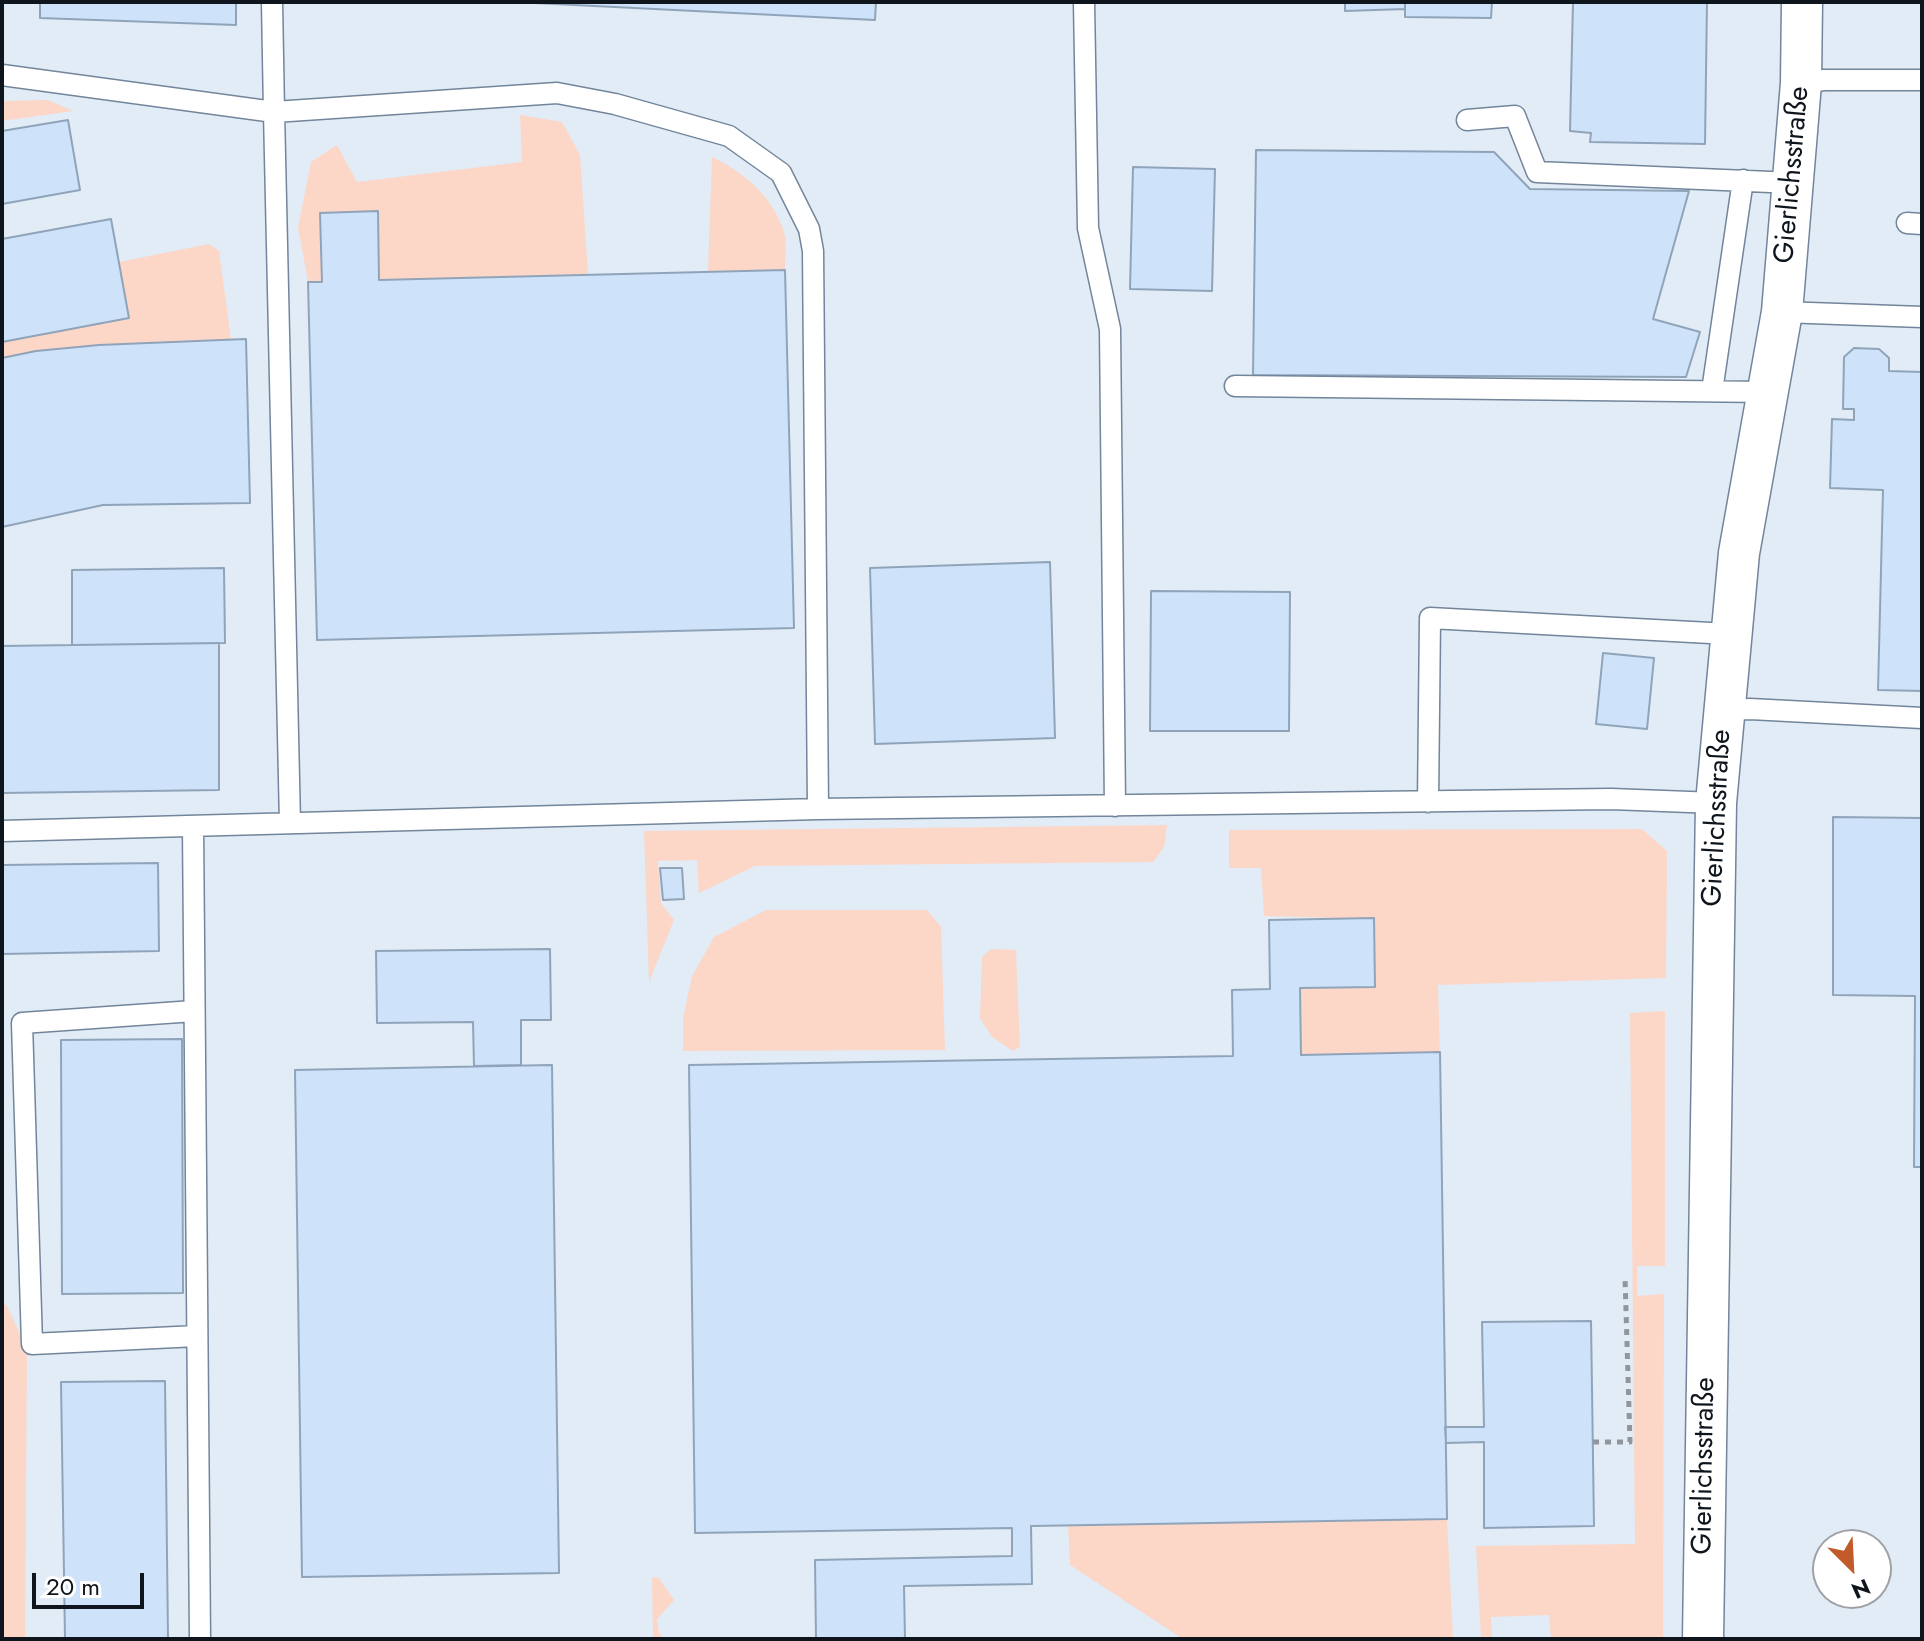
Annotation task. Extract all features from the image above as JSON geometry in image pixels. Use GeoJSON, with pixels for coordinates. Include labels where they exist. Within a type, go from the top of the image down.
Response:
{"type":"FeatureCollection","features":[{"type":"Feature","properties":{"kind":"street","name":"Gierlichsstraße"},"geometry":{"type":"LineString","coordinates":[[1703,1639],[1716,803],[1729,634],[1739,553],[1782,312],[1801,83],[1802,2]]}},
{"type":"Feature","properties":{"kind":"lane"},"geometry":{"type":"LineString","coordinates":[[272,2],[290,823]]}},
{"type":"Feature","properties":{"kind":"lane"},"geometry":{"type":"LineString","coordinates":[[1084,2],[1088,228],[1110,329],[1115,806]]}},
{"type":"Feature","properties":{"kind":"lane"},"geometry":{"type":"LineString","coordinates":[[2,75],[274,112],[557,93],[615,104],[729,136],[781,173],[809,229],[813,251],[818,809]]}},
{"type":"Feature","properties":{"kind":"lane"},"geometry":{"type":"LineString","coordinates":[[1801,83],[1824,80],[1922,80]]}},
{"type":"Feature","properties":{"kind":"lane"},"geometry":{"type":"LineString","coordinates":[[1467,120],[1515,116],[1537,172],[1794,183]]}},
{"type":"Feature","properties":{"kind":"lane"},"geometry":{"type":"LineString","coordinates":[[1712,391],[1743,180]]}},
{"type":"Feature","properties":{"kind":"lane"},"geometry":{"type":"LineString","coordinates":[[1782,312],[1922,317]]}},
{"type":"Feature","properties":{"kind":"lane"},"geometry":{"type":"LineString","coordinates":[[1235,386],[1768,392]]}},
{"type":"Feature","properties":{"kind":"lane"},"geometry":{"type":"LineString","coordinates":[[1428,802],[1430,618],[1729,634]]}},
{"type":"Feature","properties":{"kind":"lane"},"geometry":{"type":"LineString","coordinates":[[1723,710],[1922,718]]}},
{"type":"Feature","properties":{"kind":"lane"},"geometry":{"type":"LineString","coordinates":[[2,831],[818,809],[1611,799],[1716,803]]}},
{"type":"Feature","properties":{"kind":"lane"},"geometry":{"type":"LineString","coordinates":[[193,826],[200,1639]]}},
{"type":"Feature","properties":{"kind":"lane"},"geometry":{"type":"LineString","coordinates":[[194,1011],[22,1023],[32,1344],[197,1336]]}},
{"type":"Feature","properties":{"kind":"path"},"geometry":{"type":"LineString","coordinates":[[1593,1442],[1630,1442],[1625,1277]]}},
{"type":"Feature","properties":{"kind":"shaded area"},"geometry":{"type":"Polygon","coordinates":[[[2,2],[1922,2],[1922,1639],[2,1639],[2,2]]]}},
{"type":"Feature","properties":{"kind":"shaded area"},"geometry":{"type":"Polygon","coordinates":[[[48,100],[73,111],[2,121],[2,101],[48,100]]]}},
{"type":"Feature","properties":{"kind":"shaded area"},"geometry":{"type":"Polygon","coordinates":[[[520,115],[562,122],[580,155],[588,274],[379,280],[377,211],[320,213],[322,282],[308,282],[298,227],[311,162],[337,145],[357,182],[522,162],[520,115]]]}},
{"type":"Feature","properties":{"kind":"shaded area"},"geometry":{"type":"Polygon","coordinates":[[[712,157],[746,178],[773,208],[785,236],[785,270],[708,271],[712,157]]]}},
{"type":"Feature","properties":{"kind":"shaded area"},"geometry":{"type":"Polygon","coordinates":[[[209,244],[219,251],[231,339],[88,346],[2,358],[2,342],[129,318],[119,262],[209,244]]]}},
{"type":"Feature","properties":{"kind":"shaded area"},"geometry":{"type":"Polygon","coordinates":[[[1167,825],[1164,847],[1153,862],[755,866],[699,893],[697,860],[658,861],[661,903],[674,920],[649,982],[644,831],[1167,825]]]}},
{"type":"Feature","properties":{"kind":"shaded area"},"geometry":{"type":"Polygon","coordinates":[[[1642,829],[1667,851],[1666,978],[1438,985],[1440,1052],[1301,1055],[1300,988],[1375,986],[1374,919],[1264,916],[1261,868],[1229,868],[1229,830],[1642,829]]]}},
{"type":"Feature","properties":{"kind":"shaded area"},"geometry":{"type":"Polygon","coordinates":[[[766,910],[927,910],[941,927],[945,1050],[683,1051],[683,1018],[692,976],[714,937],[766,910]]]}},
{"type":"Feature","properties":{"kind":"shaded area"},"geometry":{"type":"Polygon","coordinates":[[[991,949],[1016,950],[1020,1047],[1013,1051],[992,1037],[980,1018],[982,957],[991,949]]]}},
{"type":"Feature","properties":{"kind":"shaded area"},"geometry":{"type":"Polygon","coordinates":[[[1665,1011],[1665,1266],[1637,1266],[1637,1296],[1664,1294],[1663,1639],[1551,1639],[1549,1615],[1491,1617],[1492,1639],[1481,1639],[1476,1546],[1635,1544],[1630,1013],[1665,1011]]]}},
{"type":"Feature","properties":{"kind":"shaded area"},"geometry":{"type":"Polygon","coordinates":[[[2,1302],[7,1306],[27,1349],[25,1639],[2,1639],[2,1302]]]}},
{"type":"Feature","properties":{"kind":"shaded area"},"geometry":{"type":"Polygon","coordinates":[[[1447,1519],[1453,1639],[1183,1639],[1070,1565],[1068,1525],[1447,1519]]]}},
{"type":"Feature","properties":{"kind":"shaded area"},"geometry":{"type":"Polygon","coordinates":[[[658,1577],[674,1600],[657,1619],[659,1633],[664,1639],[653,1639],[652,1578],[658,1577]]]}},
{"type":"Feature","properties":{"kind":"building"},"geometry":{"type":"Polygon","coordinates":[[[40,2],[236,2],[236,25],[40,18],[40,2]]]}},
{"type":"Feature","properties":{"kind":"building"},"geometry":{"type":"Polygon","coordinates":[[[514,2],[876,2],[875,20],[514,2]]]}},
{"type":"Feature","properties":{"kind":"building"},"geometry":{"type":"Polygon","coordinates":[[[1345,2],[1405,2],[1405,9],[1345,11],[1345,2]]]}},
{"type":"Feature","properties":{"kind":"building"},"geometry":{"type":"Polygon","coordinates":[[[1405,2],[1492,2],[1491,18],[1405,17],[1405,2]]]}},
{"type":"Feature","properties":{"kind":"building"},"geometry":{"type":"Polygon","coordinates":[[[1573,2],[1707,2],[1705,144],[1590,142],[1591,133],[1570,131],[1573,2]]]}},
{"type":"Feature","properties":{"kind":"building"},"geometry":{"type":"Polygon","coordinates":[[[68,120],[80,190],[2,204],[2,131],[68,120]]]}},
{"type":"Feature","properties":{"kind":"building"},"geometry":{"type":"Polygon","coordinates":[[[1256,150],[1494,152],[1530,189],[1689,191],[1653,319],[1700,332],[1686,377],[1253,375],[1256,150]]]}},
{"type":"Feature","properties":{"kind":"building"},"geometry":{"type":"Polygon","coordinates":[[[1133,167],[1215,169],[1212,291],[1130,289],[1133,167]]]}},
{"type":"Feature","properties":{"kind":"building"},"geometry":{"type":"Polygon","coordinates":[[[378,211],[379,280],[785,270],[794,628],[317,640],[308,282],[322,282],[320,213],[378,211]]]}},
{"type":"Feature","properties":{"kind":"building"},"geometry":{"type":"Polygon","coordinates":[[[111,219],[129,318],[2,342],[2,239],[111,219]]]}},
{"type":"Feature","properties":{"kind":"building"},"geometry":{"type":"Polygon","coordinates":[[[246,339],[250,503],[103,505],[2,527],[2,358],[36,351],[99,345],[246,339]]]}},
{"type":"Feature","properties":{"kind":"building"},"geometry":{"type":"Polygon","coordinates":[[[1854,348],[1879,349],[1889,358],[1889,371],[1922,372],[1922,691],[1878,690],[1883,490],[1830,488],[1832,419],[1854,420],[1854,409],[1843,409],[1844,357],[1854,348]]]}},
{"type":"Feature","properties":{"kind":"building"},"geometry":{"type":"Polygon","coordinates":[[[1050,562],[1055,738],[875,744],[870,568],[1050,562]]]}},
{"type":"Feature","properties":{"kind":"building"},"geometry":{"type":"Polygon","coordinates":[[[224,568],[225,643],[72,645],[72,570],[224,568]]]}},
{"type":"Feature","properties":{"kind":"building"},"geometry":{"type":"Polygon","coordinates":[[[1151,591],[1290,592],[1289,731],[1150,731],[1151,591]]]}},
{"type":"Feature","properties":{"kind":"building"},"geometry":{"type":"Polygon","coordinates":[[[219,643],[219,790],[2,793],[2,646],[219,643]]]}},
{"type":"Feature","properties":{"kind":"building"},"geometry":{"type":"Polygon","coordinates":[[[1603,653],[1654,658],[1647,729],[1596,724],[1603,653]]]}},
{"type":"Feature","properties":{"kind":"building"},"geometry":{"type":"Polygon","coordinates":[[[1833,817],[1922,818],[1922,1167],[1914,1167],[1915,996],[1833,995],[1833,817]]]}},
{"type":"Feature","properties":{"kind":"building"},"geometry":{"type":"Polygon","coordinates":[[[158,863],[159,951],[2,954],[2,865],[158,863]]]}},
{"type":"Feature","properties":{"kind":"building"},"geometry":{"type":"Polygon","coordinates":[[[660,868],[682,868],[684,899],[663,900],[660,868]]]}},
{"type":"Feature","properties":{"kind":"building"},"geometry":{"type":"Polygon","coordinates":[[[1374,918],[1375,987],[1300,988],[1301,1055],[1440,1052],[1447,1519],[1031,1526],[1032,1584],[904,1586],[905,1639],[816,1639],[815,1560],[1012,1556],[1012,1528],[695,1533],[689,1065],[1233,1056],[1232,990],[1270,989],[1269,920],[1374,918]]]}},
{"type":"Feature","properties":{"kind":"building"},"geometry":{"type":"Polygon","coordinates":[[[550,949],[551,1020],[521,1020],[521,1065],[474,1066],[473,1022],[377,1023],[376,951],[550,949]]]}},
{"type":"Feature","properties":{"kind":"building"},"geometry":{"type":"Polygon","coordinates":[[[182,1039],[183,1293],[62,1294],[61,1040],[182,1039]]]}},
{"type":"Feature","properties":{"kind":"building"},"geometry":{"type":"Polygon","coordinates":[[[552,1065],[559,1573],[302,1577],[295,1070],[552,1065]]]}},
{"type":"Feature","properties":{"kind":"building"},"geometry":{"type":"Polygon","coordinates":[[[1591,1321],[1594,1526],[1484,1528],[1484,1442],[1446,1443],[1445,1427],[1484,1427],[1482,1322],[1591,1321]]]}},
{"type":"Feature","properties":{"kind":"building"},"geometry":{"type":"Polygon","coordinates":[[[165,1381],[168,1639],[65,1639],[61,1382],[165,1381]]]}}]}
